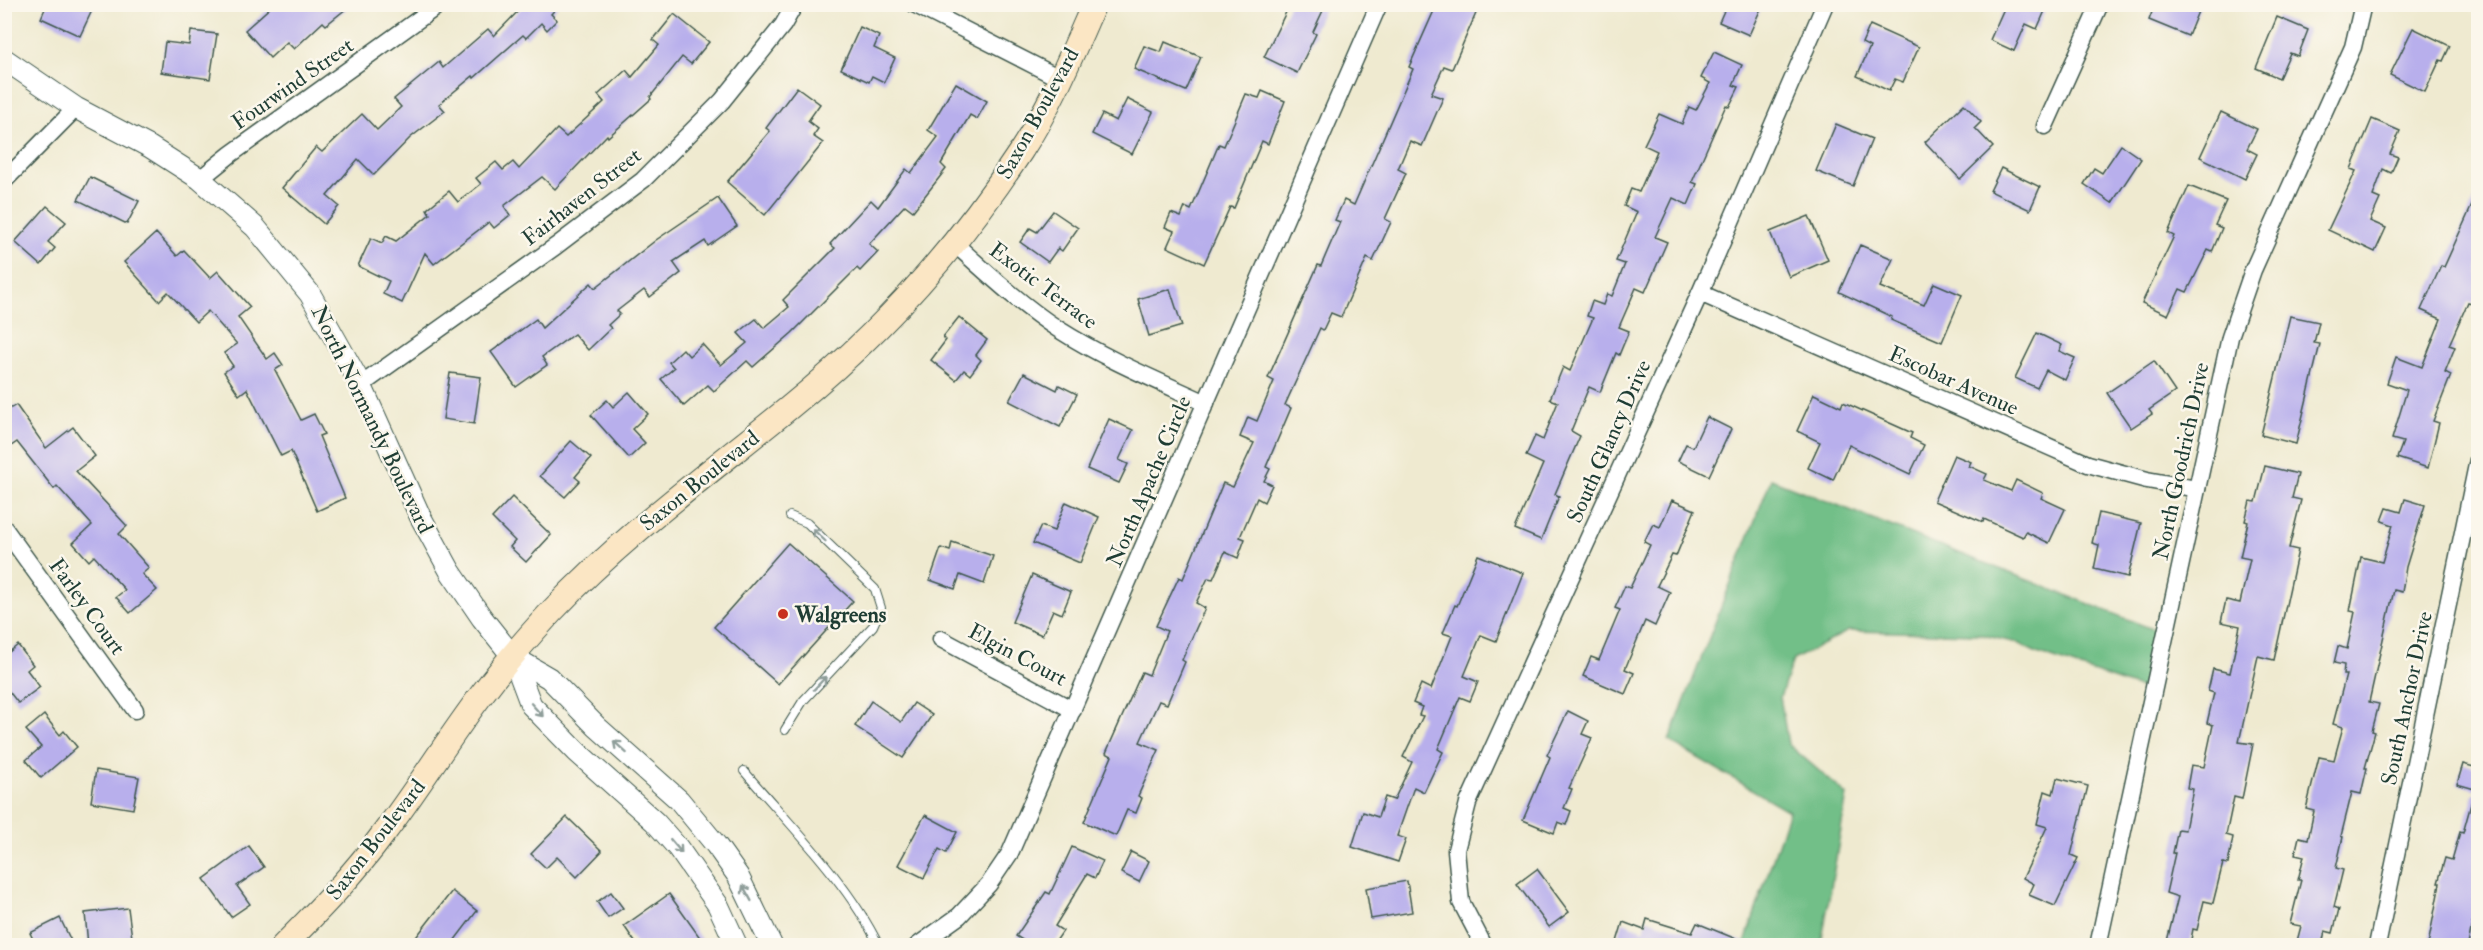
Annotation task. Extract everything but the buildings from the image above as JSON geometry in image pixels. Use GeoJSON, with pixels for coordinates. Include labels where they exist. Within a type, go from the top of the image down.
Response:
{"type":"FeatureCollection","features":[{"type":"Feature","properties":{"kind":"main road","name":"Saxon Boulevard"},"geometry":{"type":"LineString","coordinates":[[283,945],[338,891],[384,833],[483,692],[585,577],[648,520],[791,406],[874,332],[955,244],[1022,149],[1061,79],[1094,4]]}},
{"type":"Feature","properties":{"kind":"street","name":"Fourwind Street"},"geometry":{"type":"LineString","coordinates":[[200,179],[231,154],[440,4]]}},
{"type":"Feature","properties":{"kind":"street","name":"Fairhaven Street"},"geometry":{"type":"LineString","coordinates":[[361,386],[556,246],[643,180],[722,101],[783,25],[795,4]]}},
{"type":"Feature","properties":{"kind":"street"},"geometry":{"type":"LineString","coordinates":[[914,4],[1061,79]]}},
{"type":"Feature","properties":{"kind":"street","name":"North Apache Circle"},"geometry":{"type":"LineString","coordinates":[[917,945],[959,916],[989,884],[1010,853],[1379,4]]}},
{"type":"Feature","properties":{"kind":"street","name":"South Glancy Drive"},"geometry":{"type":"LineString","coordinates":[[1484,945],[1461,902],[1456,850],[1468,804],[1700,293],[1825,4]]}},
{"type":"Feature","properties":{"kind":"street"},"geometry":{"type":"LineString","coordinates":[[2045,126],[2100,4]]}},
{"type":"Feature","properties":{"kind":"street","name":"North Goodrich Drive"},"geometry":{"type":"LineString","coordinates":[[2098,945],[2230,337],[2253,270],[2353,47],[2363,4]]}},
{"type":"Feature","properties":{"kind":"street","name":"North Normandy Boulevard"},"geometry":{"type":"LineString","coordinates":[[4,59],[76,108],[150,147],[200,179],[255,227],[310,294],[361,386],[420,516],[450,571],[482,618],[513,657],[531,705],[655,822],[678,848],[718,905],[737,945]]}},
{"type":"Feature","properties":{"kind":"street"},"geometry":{"type":"LineString","coordinates":[[4,181],[76,108]]}},
{"type":"Feature","properties":{"kind":"street","name":"Exotic Terrace"},"geometry":{"type":"LineString","coordinates":[[955,244],[1005,288],[1056,328],[1104,356],[1206,404]]}},
{"type":"Feature","properties":{"kind":"street","name":"Escobar Avenue"},"geometry":{"type":"LineString","coordinates":[[1700,293],[2088,464],[2147,480],[2197,489]]}},
{"type":"Feature","properties":{"kind":"street","name":"South Anchor Drive"},"geometry":{"type":"LineString","coordinates":[[2377,945],[2478,460]]}},
{"type":"Feature","properties":{"kind":"street","name":"Farley Court"},"geometry":{"type":"LineString","coordinates":[[4,528],[135,710]]}},
{"type":"Feature","properties":{"kind":"street","name":"Elgin Court"},"geometry":{"type":"LineString","coordinates":[[941,639],[1073,710]]}},
{"type":"Feature","properties":{"kind":"street","name":"North Normandy Boulevard"},"geometry":{"type":"LineString","coordinates":[[513,657],[549,678],[597,727],[679,800],[738,876],[772,945]]}},
{"type":"Feature","properties":{"kind":"lane"},"geometry":{"type":"LineString","coordinates":[[785,730],[803,701],[873,626],[881,608],[875,589],[807,523],[790,516]]}},
{"type":"Feature","properties":{"kind":"lane"},"geometry":{"type":"LineString","coordinates":[[744,771],[833,876],[869,925],[879,945]]}},
{"type":"Feature","properties":{"kind":"green space"},"geometry":{"type":"Polygon","coordinates":[[[1771,479],[2155,630],[2142,689],[2037,653],[2017,643],[1979,634],[1848,631],[1793,660],[1780,697],[1788,744],[1847,795],[1821,945],[1744,945],[1789,811],[1669,741],[1771,479]]]}},
{"type":"Feature","properties":{"kind":"place","name":"Walgreens"},"geometry":{"type":"Point","coordinates":[783,614]}}]}
